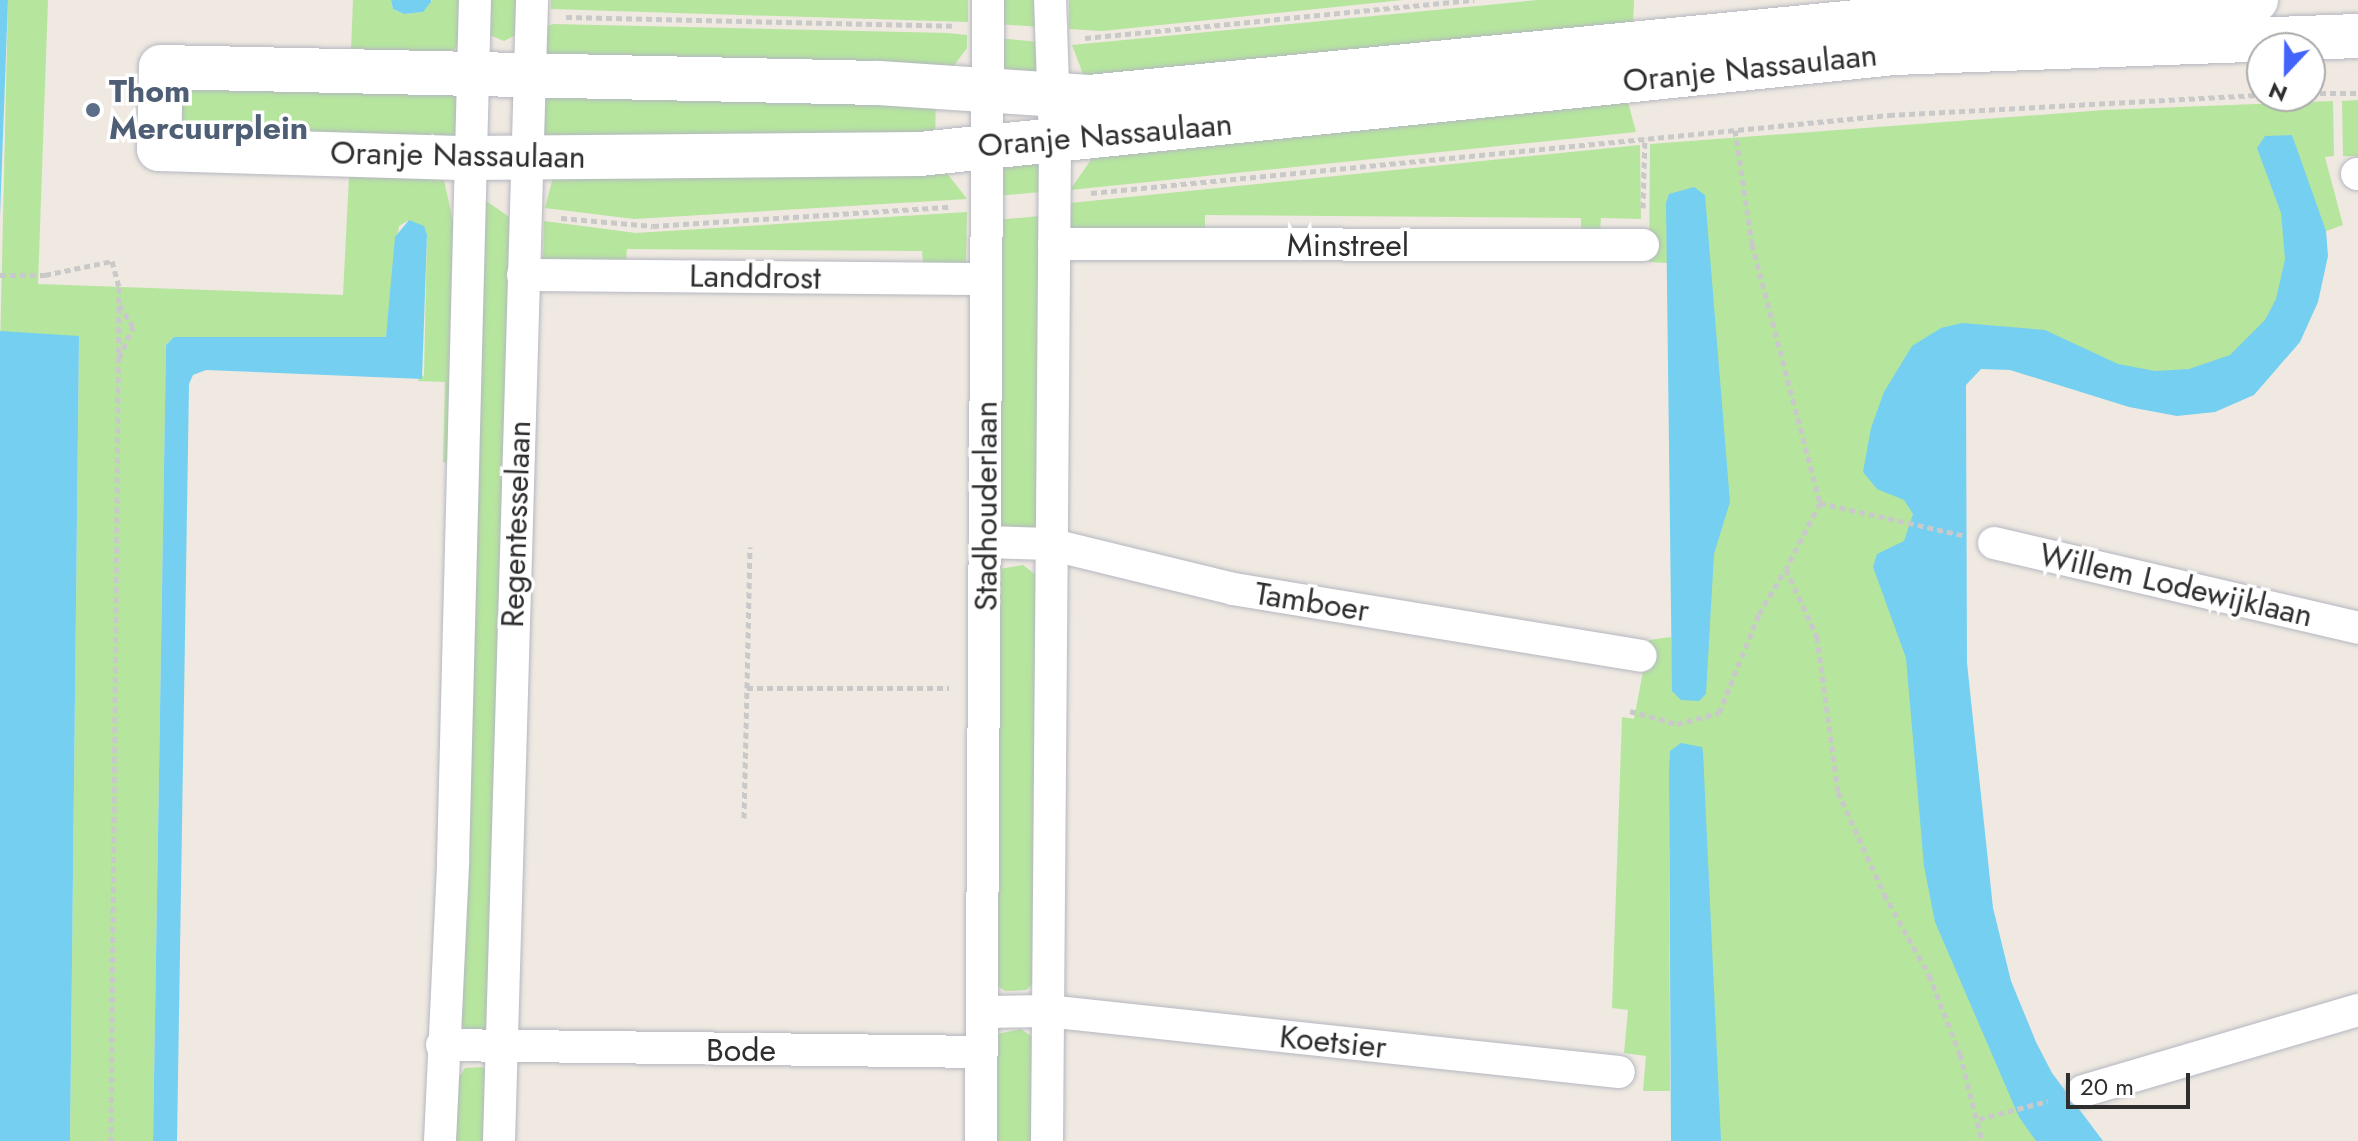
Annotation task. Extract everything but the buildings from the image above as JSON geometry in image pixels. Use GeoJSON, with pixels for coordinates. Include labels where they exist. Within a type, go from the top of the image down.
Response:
{"type":"FeatureCollection","features":[{"type":"Feature","properties":{"kind":"street","name":"Regentesselaan"},"geometry":{"type":"LineString","coordinates":[[440,1141],[442,1045],[453,861],[468,158],[475,0]]}},
{"type":"Feature","properties":{"kind":"street","name":"Stadhouderlaan"},"geometry":{"type":"LineString","coordinates":[[1047,1141],[1049,544],[1055,196],[1055,96],[1050,0]]}},
{"type":"Feature","properties":{"kind":"street","name":"Oranje Nassaulaan"},"geometry":{"type":"LineString","coordinates":[[2256,0],[1887,19],[1296,79],[1055,96],[527,75],[161,67],[159,149],[468,158],[526,164],[920,154],[1894,53],[2358,36]]}},
{"type":"Feature","properties":{"kind":"street","name":"Regentesselaan"},"geometry":{"type":"LineString","coordinates":[[499,1141],[527,75],[532,8]]}},
{"type":"Feature","properties":{"kind":"street","name":"Stadhouderlaan"},"geometry":{"type":"LineString","coordinates":[[981,1141],[988,14]]}},
{"type":"Feature","properties":{"kind":"street","name":"Minstreel"},"geometry":{"type":"LineString","coordinates":[[1054,244],[1643,245]]}},
{"type":"Feature","properties":{"kind":"street","name":"Landdrost"},"geometry":{"type":"LineString","coordinates":[[523,275],[986,279]]}},
{"type":"Feature","properties":{"kind":"street","name":"Tamboer"},"geometry":{"type":"LineString","coordinates":[[986,542],[1049,544],[1233,589],[1641,656]]}},
{"type":"Feature","properties":{"kind":"street","name":"Willem Lodewijklaan"},"geometry":{"type":"LineString","coordinates":[[1994,543],[2358,628]]}},
{"type":"Feature","properties":{"kind":"street"},"geometry":{"type":"LineString","coordinates":[[2083,1091],[2358,1010]]}},
{"type":"Feature","properties":{"kind":"street"},"geometry":{"type":"LineString","coordinates":[[983,1012],[1047,1011]]}},
{"type":"Feature","properties":{"kind":"street","name":"Koetsier"},"geometry":{"type":"LineString","coordinates":[[1047,1011],[1619,1072]]}},
{"type":"Feature","properties":{"kind":"street"},"geometry":{"type":"LineString","coordinates":[[442,1045],[501,1048]]}},
{"type":"Feature","properties":{"kind":"street","name":"Bode"},"geometry":{"type":"LineString","coordinates":[[501,1048],[981,1052]]}},
{"type":"Feature","properties":{"kind":"path"},"geometry":{"type":"LineString","coordinates":[[1050,36],[1097,38],[1474,0]]}},
{"type":"Feature","properties":{"kind":"path"},"geometry":{"type":"LineString","coordinates":[[532,8],[988,14]]}},
{"type":"Feature","properties":{"kind":"path"},"geometry":{"type":"LineString","coordinates":[[2326,93],[2358,93]]}},
{"type":"Feature","properties":{"kind":"path","name":"Oranje Nassaulaan"},"geometry":{"type":"LineString","coordinates":[[1055,196],[1889,115],[2246,96]]}},
{"type":"Feature","properties":{"kind":"path"},"geometry":{"type":"LineString","coordinates":[[1630,711],[1677,724],[1719,713],[1759,614],[1820,503],[1752,244],[1735,130]]}},
{"type":"Feature","properties":{"kind":"path"},"geometry":{"type":"LineString","coordinates":[[1643,245],[1645,138]]}},
{"type":"Feature","properties":{"kind":"path","name":"Oranje Nassaulaan"},"geometry":{"type":"LineString","coordinates":[[556,217],[653,226],[986,204]]}},
{"type":"Feature","properties":{"kind":"path"},"geometry":{"type":"LineString","coordinates":[[0,275],[45,275],[112,261],[119,303],[111,1141]]}},
{"type":"Feature","properties":{"kind":"path"},"geometry":{"type":"LineString","coordinates":[[118,364],[133,327],[119,303]]}},
{"type":"Feature","properties":{"kind":"path"},"geometry":{"type":"LineString","coordinates":[[1820,503],[1994,543]]}},
{"type":"Feature","properties":{"kind":"path"},"geometry":{"type":"LineString","coordinates":[[744,818],[750,547]]}},
{"type":"Feature","properties":{"kind":"path"},"geometry":{"type":"LineString","coordinates":[[1786,569],[1817,637],[1838,792],[1884,894],[1929,975],[1979,1119],[1982,1141]]}},
{"type":"Feature","properties":{"kind":"path"},"geometry":{"type":"LineString","coordinates":[[747,688],[986,688]]}},
{"type":"Feature","properties":{"kind":"path"},"geometry":{"type":"LineString","coordinates":[[1979,1119],[2007,1113]]}},
{"type":"Feature","properties":{"kind":"green space"},"geometry":{"type":"Polygon","coordinates":[[[8,0],[48,0],[38,284],[343,295],[349,177],[444,180],[459,249],[454,463],[443,462],[445,382],[417,381],[424,375],[427,235],[409,220],[399,226],[386,337],[174,337],[166,345],[153,1141],[70,1141],[79,336],[0,350],[8,0]]]}},
{"type":"Feature","properties":{"kind":"green space"},"geometry":{"type":"Polygon","coordinates":[[[353,0],[391,0],[393,9],[404,14],[423,12],[432,0],[467,0],[462,41],[449,55],[351,50],[353,0]]]}},
{"type":"Feature","properties":{"kind":"green space"},"geometry":{"type":"Polygon","coordinates":[[[484,0],[521,0],[516,35],[504,41],[487,34],[484,0]]]}},
{"type":"Feature","properties":{"kind":"green space"},"geometry":{"type":"Polygon","coordinates":[[[551,0],[967,0],[968,22],[551,9],[551,0]]]}},
{"type":"Feature","properties":{"kind":"green space"},"geometry":{"type":"Polygon","coordinates":[[[997,0],[1040,0],[1040,27],[997,24],[997,0]]]}},
{"type":"Feature","properties":{"kind":"green space"},"geometry":{"type":"Polygon","coordinates":[[[1069,0],[1403,0],[1102,31],[1069,29],[1069,0]]]}},
{"type":"Feature","properties":{"kind":"green space"},"geometry":{"type":"Polygon","coordinates":[[[1538,0],[1634,0],[1633,24],[1085,79],[1072,45],[1538,0]]]}},
{"type":"Feature","properties":{"kind":"green space"},"geometry":{"type":"Polygon","coordinates":[[[553,24],[948,33],[967,35],[967,48],[950,71],[547,55],[541,44],[545,27],[553,24]]]}},
{"type":"Feature","properties":{"kind":"green space"},"geometry":{"type":"Polygon","coordinates":[[[998,38],[1039,42],[1038,80],[998,78],[998,38]]]}},
{"type":"Feature","properties":{"kind":"green space"},"geometry":{"type":"Polygon","coordinates":[[[190,84],[466,88],[465,144],[184,130],[178,99],[190,84]]]}},
{"type":"Feature","properties":{"kind":"green space"},"geometry":{"type":"Polygon","coordinates":[[[537,87],[936,97],[935,139],[534,148],[537,87]]]}},
{"type":"Feature","properties":{"kind":"green space"},"geometry":{"type":"Polygon","coordinates":[[[1625,91],[1636,132],[1070,190],[1095,154],[1625,91]]]}},
{"type":"Feature","properties":{"kind":"green space"},"geometry":{"type":"Polygon","coordinates":[[[2358,100],[2358,156],[2343,156],[2342,101],[2358,100]]]}},
{"type":"Feature","properties":{"kind":"green space"},"geometry":{"type":"Polygon","coordinates":[[[2326,101],[2333,101],[2334,156],[2325,157],[2343,225],[2326,231],[2321,227],[2292,135],[2263,138],[2314,244],[2279,339],[2205,382],[1957,336],[1944,504],[1991,981],[2092,1141],[1688,1141],[1669,773],[1670,1091],[1643,1091],[1646,1056],[1624,1053],[1628,1010],[1612,1008],[1622,717],[1634,719],[1649,640],[1671,637],[1675,697],[1666,203],[1667,263],[1649,262],[1650,144],[2104,110],[2246,104],[2246,112],[2326,112],[2326,101]]]}},
{"type":"Feature","properties":{"kind":"green space"},"geometry":{"type":"Polygon","coordinates":[[[1640,145],[1641,219],[1601,218],[1600,231],[1581,231],[1581,218],[1205,215],[1205,228],[1070,228],[1070,203],[1640,145]]]}},
{"type":"Feature","properties":{"kind":"green space"},"geometry":{"type":"Polygon","coordinates":[[[1040,154],[1041,192],[996,196],[996,159],[1040,154]]]}},
{"type":"Feature","properties":{"kind":"green space"},"geometry":{"type":"Polygon","coordinates":[[[942,167],[967,199],[634,219],[545,208],[553,177],[942,167]]]}},
{"type":"Feature","properties":{"kind":"green space"},"geometry":{"type":"Polygon","coordinates":[[[479,196],[515,221],[492,1028],[468,1034],[459,1020],[479,196]]]}},
{"type":"Feature","properties":{"kind":"green space"},"geometry":{"type":"Polygon","coordinates":[[[967,212],[966,263],[923,263],[922,251],[627,249],[626,261],[543,261],[544,221],[636,233],[967,212]]]}},
{"type":"Feature","properties":{"kind":"green space"},"geometry":{"type":"Polygon","coordinates":[[[1040,216],[1037,525],[1030,532],[1006,533],[994,518],[996,220],[1040,216]]]}},
{"type":"Feature","properties":{"kind":"green space"},"geometry":{"type":"Polygon","coordinates":[[[1023,565],[1036,575],[1034,983],[1026,990],[1005,991],[994,983],[1000,569],[1023,565]]]}},
{"type":"Feature","properties":{"kind":"green space"},"geometry":{"type":"Polygon","coordinates":[[[1021,1029],[1034,1038],[1037,1141],[990,1141],[997,1034],[1021,1029]]]}},
{"type":"Feature","properties":{"kind":"green space"},"geometry":{"type":"Polygon","coordinates":[[[483,1067],[490,1074],[492,1141],[455,1141],[456,1082],[465,1068],[483,1067]]]}},
{"type":"Feature","properties":{"kind":"water"},"geometry":{"type":"Polygon","coordinates":[[[0,0],[8,0],[0,216],[0,0]]]}},
{"type":"Feature","properties":{"kind":"water"},"geometry":{"type":"Polygon","coordinates":[[[391,0],[431,2],[423,12],[404,14],[393,9],[391,0]]]}},
{"type":"Feature","properties":{"kind":"water"},"geometry":{"type":"Polygon","coordinates":[[[2292,135],[2326,231],[2328,256],[2318,302],[2300,342],[2254,395],[2215,412],[2177,416],[2129,407],[2010,370],[1981,369],[1966,385],[1967,663],[1993,908],[2011,981],[2036,1042],[2052,1073],[2103,1141],[2036,1141],[2019,1117],[1935,922],[1924,866],[1906,658],[1873,567],[1877,554],[1904,541],[1913,514],[1904,500],[1877,489],[1863,472],[1871,428],[1884,392],[1912,346],[1941,328],[1962,323],[2045,330],[2118,364],[2155,371],[2189,369],[2230,355],[2265,320],[2276,299],[2285,259],[2281,213],[2257,148],[2265,136],[2292,135]]]}},
{"type":"Feature","properties":{"kind":"water"},"geometry":{"type":"Polygon","coordinates":[[[1694,187],[1705,195],[1730,502],[1714,554],[1706,694],[1699,701],[1681,700],[1672,691],[1666,203],[1669,194],[1694,187]]]}},
{"type":"Feature","properties":{"kind":"water"},"geometry":{"type":"Polygon","coordinates":[[[409,220],[424,226],[427,235],[422,379],[206,370],[193,375],[189,384],[177,1141],[153,1141],[166,345],[174,337],[386,337],[395,237],[409,220]]]}},
{"type":"Feature","properties":{"kind":"water"},"geometry":{"type":"Polygon","coordinates":[[[0,331],[79,336],[70,1141],[0,1141],[0,331]]]}},
{"type":"Feature","properties":{"kind":"water"},"geometry":{"type":"Polygon","coordinates":[[[1681,743],[1702,747],[1703,752],[1721,1141],[1671,1141],[1669,773],[1670,751],[1681,743]]]}},
{"type":"Feature","properties":{"kind":"place","name":"Thom Mercuurplein"},"geometry":{"type":"Point","coordinates":[93,110]}}]}
